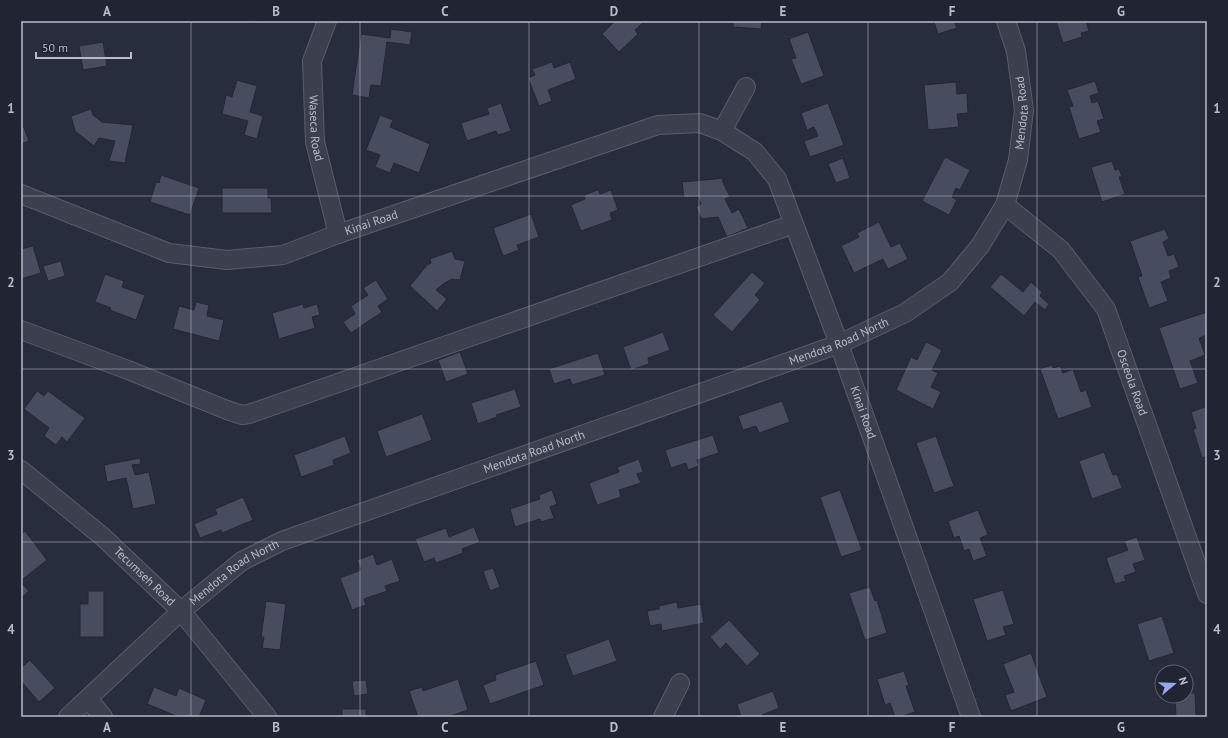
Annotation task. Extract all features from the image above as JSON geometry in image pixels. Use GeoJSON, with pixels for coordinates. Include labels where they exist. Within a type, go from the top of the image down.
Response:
{"type":"FeatureCollection","features":[{"type":"Feature","properties":{"kind":"street","name":"Waseca Road"},"geometry":{"type":"LineString","coordinates":[[327,21],[312,61],[315,142],[338,234]]}},
{"type":"Feature","properties":{"kind":"street","name":"Mendota Road"},"geometry":{"type":"LineString","coordinates":[[1005,205],[1018,160],[1024,110],[1016,51],[1006,21]]}},
{"type":"Feature","properties":{"kind":"street"},"geometry":{"type":"LineString","coordinates":[[722,131],[746,87]]}},
{"type":"Feature","properties":{"kind":"street","name":"Kinai Road"},"geometry":{"type":"LineString","coordinates":[[21,194],[169,253],[227,260],[283,255],[338,234],[658,126],[700,123],[722,131],[755,152],[778,179],[839,344],[971,717]]}},
{"type":"Feature","properties":{"kind":"street","name":"Mendota Road North"},"geometry":{"type":"LineString","coordinates":[[68,717],[181,611],[242,561],[282,541],[839,344],[904,314],[950,282],[980,246],[1005,205]]}},
{"type":"Feature","properties":{"kind":"street","name":"Osceola Road"},"geometry":{"type":"LineString","coordinates":[[1005,205],[1061,250],[1106,309],[1207,594]]}},
{"type":"Feature","properties":{"kind":"street"},"geometry":{"type":"LineString","coordinates":[[21,330],[242,415],[249,414],[794,224]]}},
{"type":"Feature","properties":{"kind":"street","name":"Tecumseh Road"},"geometry":{"type":"LineString","coordinates":[[21,470],[103,537],[181,611],[267,717]]}},
{"type":"Feature","properties":{"kind":"street"},"geometry":{"type":"LineString","coordinates":[[663,717],[680,682]]}},
{"type":"Feature","properties":{"kind":"street"},"geometry":{"type":"LineString","coordinates":[[88,698],[103,717]]}},
{"type":"Feature","properties":{"kind":"building"},"geometry":{"type":"Polygon","coordinates":[[[244,21],[261,21],[260,24],[244,21]]]}},
{"type":"Feature","properties":{"kind":"building"},"geometry":{"type":"Polygon","coordinates":[[[615,21],[645,21],[635,30],[638,34],[619,52],[602,34],[615,21]]]}},
{"type":"Feature","properties":{"kind":"building"},"geometry":{"type":"Polygon","coordinates":[[[733,21],[762,21],[761,29],[733,27],[733,21]]]}},
{"type":"Feature","properties":{"kind":"building"},"geometry":{"type":"Polygon","coordinates":[[[927,21],[954,21],[957,28],[938,34],[934,22],[928,24],[927,21]]]}},
{"type":"Feature","properties":{"kind":"building"},"geometry":{"type":"Polygon","coordinates":[[[1056,21],[1086,21],[1089,31],[1081,33],[1082,37],[1063,43],[1056,21]]]}},
{"type":"Feature","properties":{"kind":"building"},"geometry":{"type":"Polygon","coordinates":[[[391,29],[412,32],[410,45],[387,42],[381,86],[371,85],[369,98],[352,95],[361,34],[390,38],[391,29]]]}},
{"type":"Feature","properties":{"kind":"building"},"geometry":{"type":"Polygon","coordinates":[[[808,32],[824,76],[801,84],[791,59],[796,58],[789,39],[808,32]]]}},
{"type":"Feature","properties":{"kind":"building"},"geometry":{"type":"Polygon","coordinates":[[[103,42],[107,66],[83,70],[79,46],[103,42]]]}},
{"type":"Feature","properties":{"kind":"building"},"geometry":{"type":"Polygon","coordinates":[[[552,62],[554,68],[570,62],[576,79],[548,90],[552,101],[539,106],[528,78],[535,75],[532,69],[552,62]]]}},
{"type":"Feature","properties":{"kind":"building"},"geometry":{"type":"Polygon","coordinates":[[[237,80],[257,86],[250,112],[263,116],[257,139],[244,135],[248,121],[222,114],[226,95],[232,97],[237,80]]]}},
{"type":"Feature","properties":{"kind":"building"},"geometry":{"type":"Polygon","coordinates":[[[1095,81],[1099,93],[1090,96],[1092,103],[1098,101],[1104,119],[1097,121],[1101,132],[1079,139],[1069,107],[1073,106],[1067,90],[1095,81]]]}},
{"type":"Feature","properties":{"kind":"building"},"geometry":{"type":"Polygon","coordinates":[[[956,82],[957,94],[967,93],[968,113],[957,114],[959,127],[928,130],[924,85],[956,82]]]}},
{"type":"Feature","properties":{"kind":"building"},"geometry":{"type":"Polygon","coordinates":[[[501,103],[511,131],[498,135],[496,131],[467,141],[461,123],[489,114],[487,108],[501,103]]]}},
{"type":"Feature","properties":{"kind":"building"},"geometry":{"type":"Polygon","coordinates":[[[828,103],[844,145],[810,157],[804,141],[818,136],[814,127],[807,130],[801,113],[828,103]]]}},
{"type":"Feature","properties":{"kind":"building"},"geometry":{"type":"Polygon","coordinates":[[[91,109],[93,115],[102,122],[133,125],[125,163],[109,161],[115,141],[99,138],[94,146],[75,131],[71,116],[91,109]]]}},
{"type":"Feature","properties":{"kind":"building"},"geometry":{"type":"Polygon","coordinates":[[[380,115],[393,120],[390,127],[430,144],[419,173],[394,163],[390,173],[375,167],[380,155],[366,150],[380,115]]]}},
{"type":"Feature","properties":{"kind":"building"},"geometry":{"type":"Polygon","coordinates":[[[21,120],[29,141],[21,144],[21,120]]]}},
{"type":"Feature","properties":{"kind":"building"},"geometry":{"type":"Polygon","coordinates":[[[945,157],[970,170],[960,190],[956,188],[952,197],[957,200],[949,215],[922,201],[945,157]]]}},
{"type":"Feature","properties":{"kind":"building"},"geometry":{"type":"Polygon","coordinates":[[[843,158],[850,178],[836,183],[828,164],[843,158]]]}},
{"type":"Feature","properties":{"kind":"building"},"geometry":{"type":"Polygon","coordinates":[[[1112,161],[1115,170],[1119,169],[1122,177],[1119,177],[1125,194],[1102,202],[1091,167],[1112,161]]]}},
{"type":"Feature","properties":{"kind":"building"},"geometry":{"type":"Polygon","coordinates":[[[161,175],[199,188],[190,215],[150,202],[156,182],[159,183],[161,175]]]}},
{"type":"Feature","properties":{"kind":"building"},"geometry":{"type":"Polygon","coordinates":[[[726,178],[722,180],[730,197],[725,199],[732,213],[739,209],[748,228],[727,237],[718,217],[701,219],[702,218],[696,207],[701,204],[698,197],[684,198],[682,182],[726,178]]]}},
{"type":"Feature","properties":{"kind":"building"},"geometry":{"type":"Polygon","coordinates":[[[222,188],[268,188],[268,198],[271,198],[272,213],[222,213],[222,188]]]}},
{"type":"Feature","properties":{"kind":"building"},"geometry":{"type":"Polygon","coordinates":[[[598,190],[600,194],[611,190],[618,210],[610,213],[612,220],[581,231],[571,205],[585,199],[584,195],[598,190]]]}},
{"type":"Feature","properties":{"kind":"building"},"geometry":{"type":"Polygon","coordinates":[[[531,214],[539,237],[517,245],[519,250],[503,256],[493,228],[531,214]]]}},
{"type":"Feature","properties":{"kind":"building"},"geometry":{"type":"Polygon","coordinates":[[[879,222],[891,247],[900,243],[908,259],[888,269],[883,259],[854,273],[841,246],[859,237],[857,233],[879,222]]]}},
{"type":"Feature","properties":{"kind":"building"},"geometry":{"type":"Polygon","coordinates":[[[1165,229],[1169,239],[1163,242],[1168,256],[1174,254],[1179,267],[1169,271],[1171,278],[1161,282],[1168,301],[1149,308],[1138,277],[1142,276],[1130,241],[1165,229]]]}},
{"type":"Feature","properties":{"kind":"building"},"geometry":{"type":"Polygon","coordinates":[[[33,246],[41,273],[21,279],[21,249],[33,246]]]}},
{"type":"Feature","properties":{"kind":"building"},"geometry":{"type":"Polygon","coordinates":[[[452,251],[455,259],[465,261],[460,280],[452,279],[436,290],[447,299],[437,311],[410,286],[427,265],[431,263],[430,259],[452,251]]]}},
{"type":"Feature","properties":{"kind":"building"},"geometry":{"type":"Polygon","coordinates":[[[61,261],[65,276],[48,281],[43,266],[61,261]]]}},
{"type":"Feature","properties":{"kind":"building"},"geometry":{"type":"Polygon","coordinates":[[[752,272],[765,283],[755,295],[760,300],[732,332],[713,315],[752,272]]]}},
{"type":"Feature","properties":{"kind":"building"},"geometry":{"type":"Polygon","coordinates":[[[105,274],[124,281],[122,287],[145,295],[136,320],[110,310],[111,308],[95,302],[105,274]]]}},
{"type":"Feature","properties":{"kind":"building"},"geometry":{"type":"Polygon","coordinates":[[[1001,274],[1023,292],[1031,282],[1042,292],[1040,296],[1049,304],[1045,310],[1035,302],[1024,316],[990,287],[1001,274]]]}},
{"type":"Feature","properties":{"kind":"building"},"geometry":{"type":"Polygon","coordinates":[[[376,280],[388,299],[378,306],[382,312],[351,333],[343,322],[355,314],[351,306],[368,295],[363,288],[376,280]]]}},
{"type":"Feature","properties":{"kind":"building"},"geometry":{"type":"Polygon","coordinates":[[[196,302],[209,305],[207,316],[224,320],[219,341],[173,329],[179,306],[194,310],[196,302]]]}},
{"type":"Feature","properties":{"kind":"building"},"geometry":{"type":"Polygon","coordinates":[[[303,304],[304,308],[317,304],[320,315],[312,317],[315,328],[279,339],[272,313],[303,304]]]}},
{"type":"Feature","properties":{"kind":"building"},"geometry":{"type":"Polygon","coordinates":[[[1207,312],[1207,335],[1199,338],[1205,355],[1190,361],[1198,383],[1180,389],[1159,328],[1207,312]]]}},
{"type":"Feature","properties":{"kind":"building"},"geometry":{"type":"Polygon","coordinates":[[[663,332],[670,350],[648,358],[649,364],[631,370],[623,347],[663,332]]]}},
{"type":"Feature","properties":{"kind":"building"},"geometry":{"type":"Polygon","coordinates":[[[926,342],[942,350],[932,370],[938,373],[931,387],[941,392],[933,409],[896,390],[911,357],[917,360],[926,342]]]}},
{"type":"Feature","properties":{"kind":"building"},"geometry":{"type":"Polygon","coordinates":[[[460,352],[468,374],[446,382],[438,360],[460,352]]]}},
{"type":"Feature","properties":{"kind":"building"},"geometry":{"type":"Polygon","coordinates":[[[598,353],[605,375],[572,385],[570,379],[554,384],[549,369],[598,353]]]}},
{"type":"Feature","properties":{"kind":"building"},"geometry":{"type":"Polygon","coordinates":[[[1052,365],[1053,368],[1060,366],[1063,373],[1073,369],[1081,392],[1086,390],[1092,407],[1058,419],[1040,369],[1052,365]]]}},
{"type":"Feature","properties":{"kind":"building"},"geometry":{"type":"Polygon","coordinates":[[[515,389],[521,407],[496,415],[497,417],[478,424],[471,403],[515,389]]]}},
{"type":"Feature","properties":{"kind":"building"},"geometry":{"type":"Polygon","coordinates":[[[37,391],[44,396],[48,391],[85,418],[67,442],[62,437],[56,445],[44,436],[49,428],[24,409],[37,391]]]}},
{"type":"Feature","properties":{"kind":"building"},"geometry":{"type":"Polygon","coordinates":[[[782,401],[790,422],[759,433],[756,426],[743,430],[738,416],[782,401]]]}},
{"type":"Feature","properties":{"kind":"building"},"geometry":{"type":"Polygon","coordinates":[[[1207,406],[1207,456],[1202,458],[1193,429],[1196,428],[1191,412],[1207,406]]]}},
{"type":"Feature","properties":{"kind":"building"},"geometry":{"type":"Polygon","coordinates":[[[422,414],[432,440],[386,457],[377,431],[422,414]]]}},
{"type":"Feature","properties":{"kind":"building"},"geometry":{"type":"Polygon","coordinates":[[[713,435],[719,453],[697,460],[699,466],[688,470],[686,463],[671,468],[665,450],[713,435]]]}},
{"type":"Feature","properties":{"kind":"building"},"geometry":{"type":"Polygon","coordinates":[[[345,436],[351,453],[333,460],[334,465],[301,477],[294,455],[345,436]]]}},
{"type":"Feature","properties":{"kind":"building"},"geometry":{"type":"Polygon","coordinates":[[[936,436],[954,486],[934,493],[916,443],[936,436]]]}},
{"type":"Feature","properties":{"kind":"building"},"geometry":{"type":"Polygon","coordinates":[[[1104,452],[1113,475],[1117,474],[1122,488],[1092,499],[1079,461],[1104,452]]]}},
{"type":"Feature","properties":{"kind":"building"},"geometry":{"type":"Polygon","coordinates":[[[140,458],[141,464],[132,465],[135,475],[149,472],[156,504],[133,509],[126,478],[107,482],[104,465],[140,458]]]}},
{"type":"Feature","properties":{"kind":"building"},"geometry":{"type":"Polygon","coordinates":[[[639,459],[643,472],[637,474],[641,483],[619,490],[621,497],[597,505],[589,483],[619,472],[617,467],[639,459]]]}},
{"type":"Feature","properties":{"kind":"building"},"geometry":{"type":"Polygon","coordinates":[[[552,490],[557,504],[550,507],[554,518],[541,522],[540,519],[515,527],[510,509],[540,499],[539,495],[552,490]]]}},
{"type":"Feature","properties":{"kind":"building"},"geometry":{"type":"Polygon","coordinates":[[[840,490],[862,550],[841,557],[820,497],[840,490]]]}},
{"type":"Feature","properties":{"kind":"building"},"geometry":{"type":"Polygon","coordinates":[[[243,497],[253,520],[222,533],[221,530],[200,538],[194,524],[217,514],[215,509],[243,497]]]}},
{"type":"Feature","properties":{"kind":"building"},"geometry":{"type":"Polygon","coordinates":[[[978,510],[988,535],[980,538],[987,556],[973,561],[969,549],[964,551],[959,536],[954,538],[948,521],[978,510]]]}},
{"type":"Feature","properties":{"kind":"building"},"geometry":{"type":"Polygon","coordinates":[[[474,527],[480,542],[462,549],[463,553],[436,563],[434,558],[424,562],[415,539],[446,528],[449,537],[474,527]]]}},
{"type":"Feature","properties":{"kind":"building"},"geometry":{"type":"Polygon","coordinates":[[[25,531],[47,560],[23,579],[21,577],[21,534],[25,531]]]}},
{"type":"Feature","properties":{"kind":"building"},"geometry":{"type":"Polygon","coordinates":[[[1137,537],[1145,560],[1133,564],[1136,572],[1124,576],[1126,581],[1115,584],[1106,558],[1128,550],[1124,541],[1137,537]]]}},
{"type":"Feature","properties":{"kind":"building"},"geometry":{"type":"Polygon","coordinates":[[[373,554],[377,565],[392,559],[400,581],[385,586],[387,591],[364,599],[366,605],[352,610],[340,578],[361,570],[357,560],[373,554]]]}},
{"type":"Feature","properties":{"kind":"building"},"geometry":{"type":"Polygon","coordinates":[[[493,568],[500,587],[490,591],[483,571],[493,568]]]}},
{"type":"Feature","properties":{"kind":"building"},"geometry":{"type":"Polygon","coordinates":[[[21,583],[29,591],[21,598],[21,583]]]}},
{"type":"Feature","properties":{"kind":"building"},"geometry":{"type":"Polygon","coordinates":[[[870,587],[875,601],[877,600],[887,633],[865,640],[849,593],[870,587]]]}},
{"type":"Feature","properties":{"kind":"building"},"geometry":{"type":"Polygon","coordinates":[[[1003,590],[1014,624],[1003,627],[1006,635],[987,641],[973,599],[1003,590]]]}},
{"type":"Feature","properties":{"kind":"building"},"geometry":{"type":"Polygon","coordinates":[[[88,591],[104,591],[104,637],[80,637],[80,604],[88,604],[88,591]]]}},
{"type":"Feature","properties":{"kind":"building"},"geometry":{"type":"Polygon","coordinates":[[[266,601],[286,604],[280,650],[262,648],[264,637],[261,637],[266,601]]]}},
{"type":"Feature","properties":{"kind":"building"},"geometry":{"type":"Polygon","coordinates":[[[677,602],[678,608],[701,604],[704,623],[662,631],[661,624],[650,626],[647,611],[659,609],[659,606],[677,602]]]}},
{"type":"Feature","properties":{"kind":"building"},"geometry":{"type":"Polygon","coordinates":[[[1162,616],[1174,653],[1149,661],[1137,624],[1162,616]]]}},
{"type":"Feature","properties":{"kind":"building"},"geometry":{"type":"Polygon","coordinates":[[[729,620],[760,654],[747,666],[726,643],[720,649],[710,637],[729,620]]]}},
{"type":"Feature","properties":{"kind":"building"},"geometry":{"type":"Polygon","coordinates":[[[609,639],[617,661],[573,676],[565,655],[609,639]]]}},
{"type":"Feature","properties":{"kind":"building"},"geometry":{"type":"Polygon","coordinates":[[[1031,653],[1047,697],[1011,711],[1005,695],[1014,692],[1003,664],[1031,653]]]}},
{"type":"Feature","properties":{"kind":"building"},"geometry":{"type":"Polygon","coordinates":[[[30,660],[55,688],[39,702],[21,681],[21,668],[30,660]]]}},
{"type":"Feature","properties":{"kind":"building"},"geometry":{"type":"Polygon","coordinates":[[[536,661],[544,685],[490,704],[483,685],[496,680],[495,675],[536,661]]]}},
{"type":"Feature","properties":{"kind":"building"},"geometry":{"type":"Polygon","coordinates":[[[904,671],[909,685],[906,686],[915,712],[900,717],[895,717],[890,703],[885,705],[877,679],[904,671]]]}},
{"type":"Feature","properties":{"kind":"building"},"geometry":{"type":"Polygon","coordinates":[[[458,679],[468,710],[447,717],[418,717],[409,691],[422,687],[423,691],[458,679]]]}},
{"type":"Feature","properties":{"kind":"building"},"geometry":{"type":"Polygon","coordinates":[[[366,680],[368,694],[354,696],[352,681],[366,680]]]}},
{"type":"Feature","properties":{"kind":"building"},"geometry":{"type":"Polygon","coordinates":[[[154,687],[176,696],[179,688],[206,700],[199,717],[179,717],[147,704],[154,687]]]}},
{"type":"Feature","properties":{"kind":"building"},"geometry":{"type":"Polygon","coordinates":[[[773,691],[779,708],[762,715],[763,717],[741,717],[737,704],[773,691]]]}},
{"type":"Feature","properties":{"kind":"building"},"geometry":{"type":"Polygon","coordinates":[[[1195,693],[1196,717],[1176,717],[1175,704],[1194,704],[1195,693]]]}},
{"type":"Feature","properties":{"kind":"building"},"geometry":{"type":"Polygon","coordinates":[[[342,709],[366,709],[366,717],[342,717],[342,709]]]}}]}
